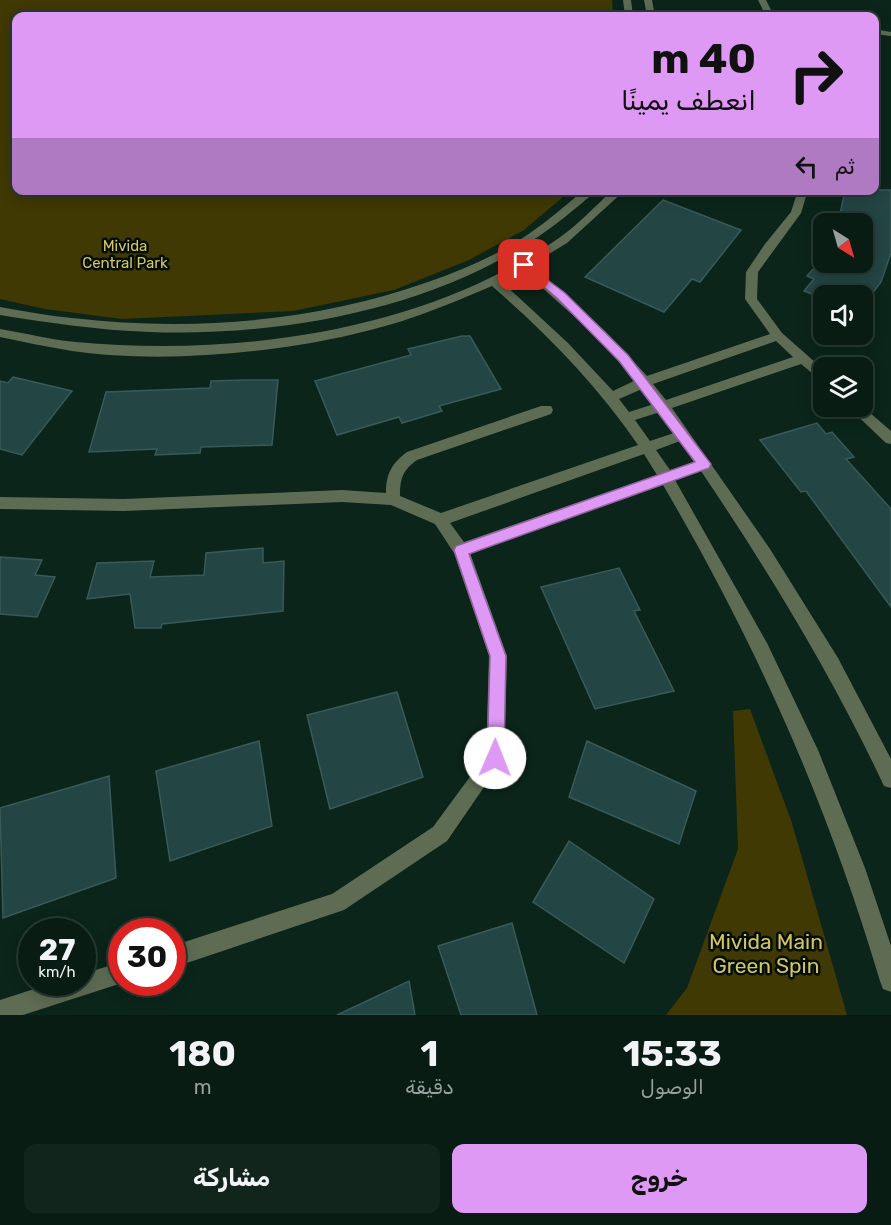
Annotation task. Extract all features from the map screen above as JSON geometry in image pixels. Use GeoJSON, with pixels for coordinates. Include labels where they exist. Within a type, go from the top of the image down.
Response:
{"type":"FeatureCollection","features":[{"type":"Feature","properties":{"kind":"street"},"geometry":{"type":"LineString","coordinates":[[0,311],[66,323],[147,329],[238,325],[333,312],[420,290],[478,267],[538,235],[585,195]]}},
{"type":"Feature","properties":{"kind":"street"},"geometry":{"type":"LineString","coordinates":[[0,333],[42,342],[122,350],[165,351],[294,341],[377,323],[434,306],[494,281],[524,265],[586,225],[615,195]]}},
{"type":"Feature","properties":{"kind":"street"},"geometry":{"type":"LineString","coordinates":[[801,195],[796,213],[769,246],[752,272],[751,299],[778,336],[813,368]]}},
{"type":"Feature","properties":{"kind":"street"},"geometry":{"type":"LineString","coordinates":[[524,265],[590,324],[644,382],[704,464],[755,538],[809,624],[866,726],[891,779]]}},
{"type":"Feature","properties":{"kind":"street"},"geometry":{"type":"LineString","coordinates":[[494,281],[556,337],[627,418],[668,477],[736,597],[775,675],[815,766],[852,863],[891,981]]}},
{"type":"Feature","properties":{"kind":"street"},"geometry":{"type":"LineString","coordinates":[[610,398],[644,382],[778,336]]}},
{"type":"Feature","properties":{"kind":"street"},"geometry":{"type":"LineString","coordinates":[[627,418],[803,359]]}},
{"type":"Feature","properties":{"kind":"street"},"geometry":{"type":"LineString","coordinates":[[393,500],[393,475],[398,465],[412,456],[546,410]]}},
{"type":"Feature","properties":{"kind":"street"},"geometry":{"type":"LineString","coordinates":[[866,417],[891,439]]}},
{"type":"Feature","properties":{"kind":"street"},"geometry":{"type":"LineString","coordinates":[[440,520],[683,435]]}},
{"type":"Feature","properties":{"kind":"street"},"geometry":{"type":"LineString","coordinates":[[461,550],[704,464]]}},
{"type":"Feature","properties":{"kind":"street"},"geometry":{"type":"LineString","coordinates":[[0,503],[124,505],[342,496],[393,500],[440,520],[461,550],[498,656],[495,758],[440,834],[337,903],[186,952]]}},
{"type":"Feature","properties":{"kind":"street"},"geometry":{"type":"LineString","coordinates":[[0,1011],[108,977]]}},
{"type":"Feature","properties":{"kind":"green space","name":"Mivida Central Park"},"geometry":{"type":"Polygon","coordinates":[[[0,0],[612,0],[613,12],[12,12],[12,195],[565,195],[524,230],[469,260],[394,290],[293,311],[122,319],[45,309],[0,299],[0,0]]]}},
{"type":"Feature","properties":{"kind":"green space","name":"Mivida Main Green Spin"},"geometry":{"type":"Polygon","coordinates":[[[750,709],[792,823],[847,1015],[666,1015],[687,988],[738,849],[733,711],[750,709]]]}},
{"type":"Feature","properties":{"kind":"building"},"geometry":{"type":"Polygon","coordinates":[[[879,190],[891,190],[891,253],[881,282],[873,293],[873,285],[813,285],[813,295],[804,291],[814,279],[807,276],[813,269],[813,273],[873,273],[873,213],[840,213],[844,195],[879,195],[879,190]]]}},
{"type":"Feature","properties":{"kind":"building"},"geometry":{"type":"Polygon","coordinates":[[[663,200],[741,230],[700,282],[692,279],[664,312],[585,277],[663,200]]]}},
{"type":"Feature","properties":{"kind":"building"},"geometry":{"type":"Polygon","coordinates":[[[470,336],[501,389],[439,406],[442,411],[402,423],[399,417],[337,435],[315,381],[411,355],[408,349],[470,336]]]}},
{"type":"Feature","properties":{"kind":"building"},"geometry":{"type":"Polygon","coordinates":[[[13,377],[72,391],[22,455],[0,449],[0,381],[8,383],[13,377]]]}},
{"type":"Feature","properties":{"kind":"building"},"geometry":{"type":"Polygon","coordinates":[[[278,380],[272,445],[201,447],[200,453],[155,455],[157,449],[89,452],[106,392],[210,388],[211,381],[278,380]]]}},
{"type":"Feature","properties":{"kind":"building"},"geometry":{"type":"Polygon","coordinates":[[[817,423],[826,434],[832,432],[854,457],[846,459],[891,509],[891,607],[806,491],[801,492],[760,440],[817,423]]]}},
{"type":"Feature","properties":{"kind":"building"},"geometry":{"type":"Polygon","coordinates":[[[263,548],[263,563],[284,561],[283,611],[162,624],[161,628],[135,628],[130,594],[87,599],[97,563],[154,561],[150,577],[204,575],[206,553],[263,548]]]}},
{"type":"Feature","properties":{"kind":"building"},"geometry":{"type":"Polygon","coordinates":[[[0,557],[42,560],[35,575],[55,577],[37,617],[0,614],[0,557]]]}},
{"type":"Feature","properties":{"kind":"building"},"geometry":{"type":"Polygon","coordinates":[[[619,568],[640,610],[634,611],[674,691],[595,709],[541,587],[619,568]]]}},
{"type":"Feature","properties":{"kind":"building"},"geometry":{"type":"Polygon","coordinates":[[[397,692],[423,777],[330,809],[307,715],[397,692]]]}},
{"type":"Feature","properties":{"kind":"building"},"geometry":{"type":"Polygon","coordinates":[[[259,741],[272,826],[170,861],[156,771],[259,741]]]}},
{"type":"Feature","properties":{"kind":"building"},"geometry":{"type":"Polygon","coordinates":[[[587,741],[696,791],[679,844],[569,797],[587,741]]]}},
{"type":"Feature","properties":{"kind":"building"},"geometry":{"type":"Polygon","coordinates":[[[109,776],[116,878],[3,918],[0,808],[109,776]]]}},
{"type":"Feature","properties":{"kind":"building"},"geometry":{"type":"Polygon","coordinates":[[[569,841],[654,899],[624,963],[533,902],[569,841]]]}},
{"type":"Feature","properties":{"kind":"building"},"geometry":{"type":"Polygon","coordinates":[[[512,923],[537,1015],[461,1015],[438,946],[512,923]]]}},
{"type":"Feature","properties":{"kind":"building"},"geometry":{"type":"Polygon","coordinates":[[[409,981],[415,1015],[337,1015],[409,981]]]}},
{"type":"Feature","properties":{"kind":"route"},"geometry":{"type":"LineString","coordinates":[[495,758],[498,656],[461,550],[704,464],[644,382],[623,358],[561,296],[524,265]]}}]}
